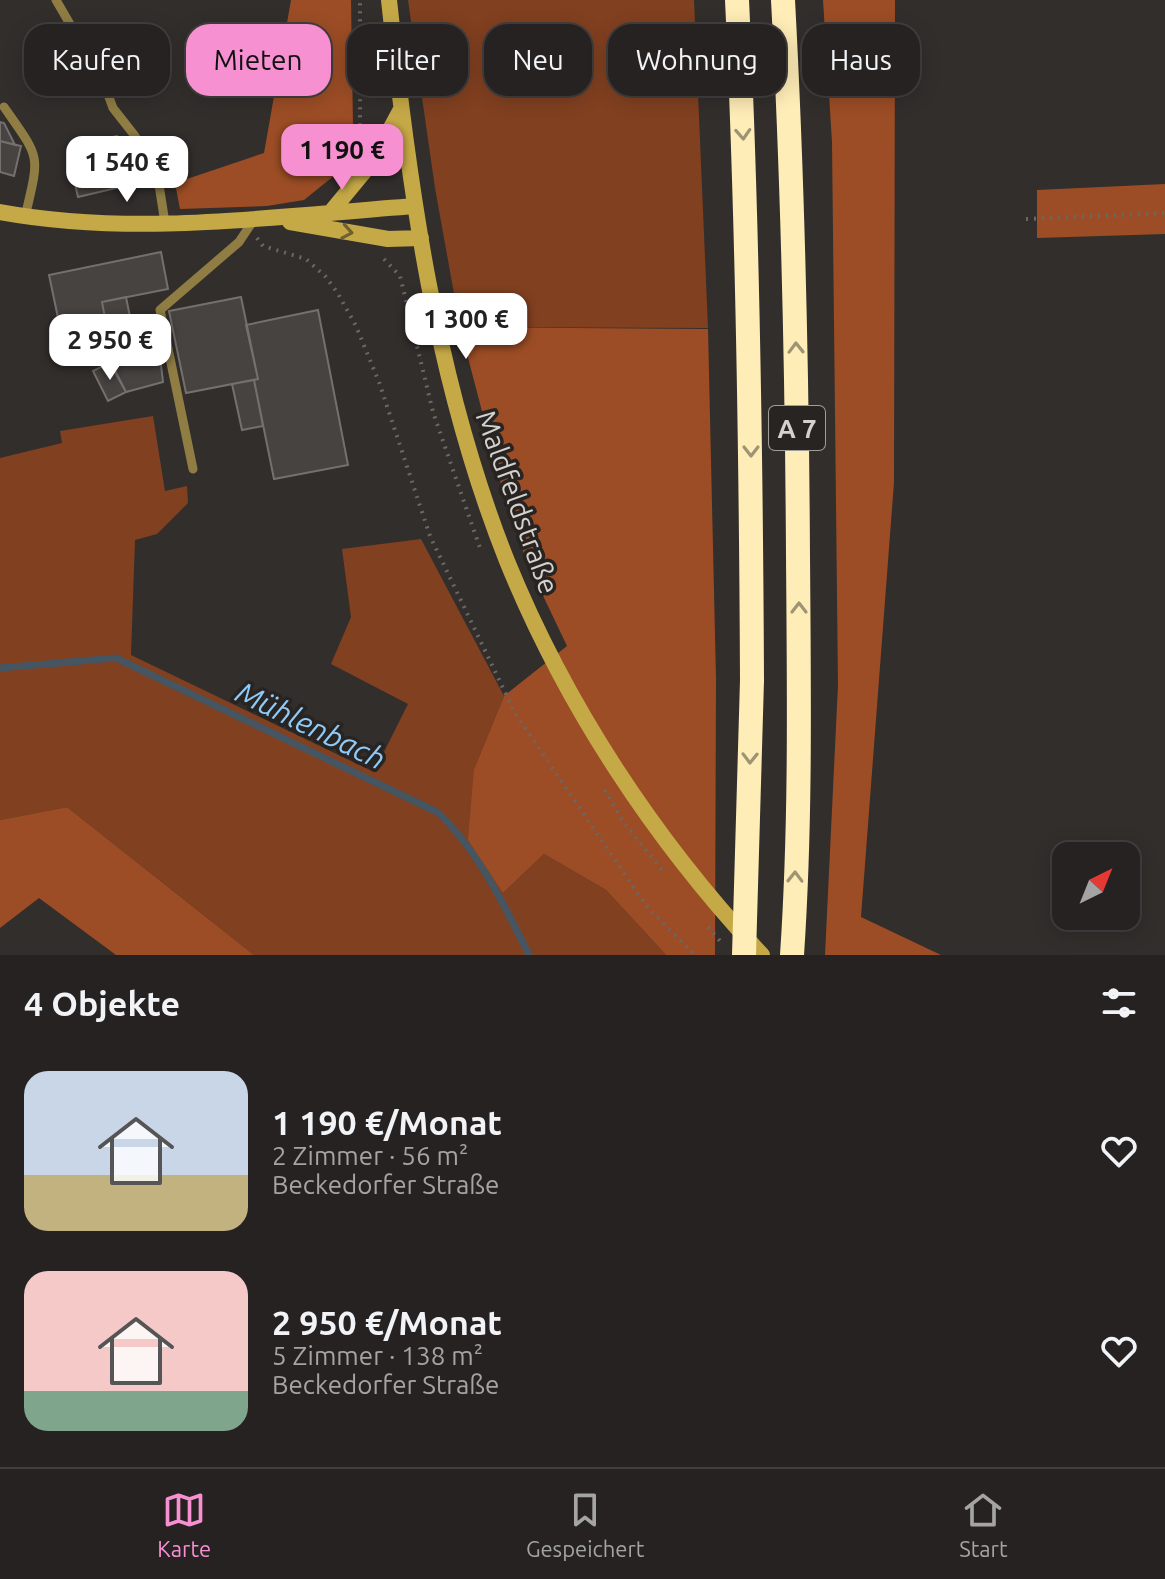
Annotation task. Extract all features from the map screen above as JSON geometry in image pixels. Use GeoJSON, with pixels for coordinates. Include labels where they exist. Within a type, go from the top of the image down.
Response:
{"type":"FeatureCollection","features":[{"type":"Feature","properties":{"kind":"highway","name":"A 7"},"geometry":{"type":"LineString","coordinates":[[737,0],[748,283],[752,680],[744,955]]}},
{"type":"Feature","properties":{"kind":"highway","name":"A 7"},"geometry":{"type":"LineString","coordinates":[[783,0],[792,170],[799,686],[792,955]]}},
{"type":"Feature","properties":{"kind":"main road","name":"Maldfeldstraße"},"geometry":{"type":"LineString","coordinates":[[389,0],[400,111],[421,238],[456,404],[507,561],[542,640],[576,704],[653,823],[695,879],[762,955]]}},
{"type":"Feature","properties":{"kind":"main road"},"geometry":{"type":"LineString","coordinates":[[330,213],[357,184],[379,152],[400,111]]}},
{"type":"Feature","properties":{"kind":"main road"},"geometry":{"type":"LineString","coordinates":[[0,212],[99,225],[253,221],[415,206]]}},
{"type":"Feature","properties":{"kind":"main road"},"geometry":{"type":"LineString","coordinates":[[273,219],[375,237],[421,238]]}},
{"type":"Feature","properties":{"kind":"lane"},"geometry":{"type":"LineString","coordinates":[[56,0],[103,81],[113,108],[157,172],[165,223]]}},
{"type":"Feature","properties":{"kind":"lane"},"geometry":{"type":"LineString","coordinates":[[4,107],[35,152],[36,168],[25,217]]}},
{"type":"Feature","properties":{"kind":"lane"},"geometry":{"type":"LineString","coordinates":[[193,469],[160,310],[239,242],[253,221]]}},
{"type":"Feature","properties":{"kind":"path"},"geometry":{"type":"LineString","coordinates":[[357,184],[348,176],[347,170],[360,126],[360,0]]}},
{"type":"Feature","properties":{"kind":"path"},"geometry":{"type":"LineString","coordinates":[[1026,219],[1165,213]]}},
{"type":"Feature","properties":{"kind":"path"},"geometry":{"type":"LineString","coordinates":[[253,221],[255,234],[263,246],[306,259],[337,292],[356,326],[379,382],[430,536],[515,713],[647,907],[695,955]]}},
{"type":"Feature","properties":{"kind":"shaded area"},"geometry":{"type":"Polygon","coordinates":[[[291,0],[351,0],[351,24],[347,24],[347,96],[353,96],[353,126],[340,171],[304,200],[267,206],[180,209],[175,183],[264,153],[274,96],[331,96],[331,24],[287,24],[291,0]]]}},
{"type":"Feature","properties":{"kind":"shaded area"},"geometry":{"type":"Polygon","coordinates":[[[408,0],[694,0],[695,24],[608,24],[608,96],[698,96],[708,328],[460,327],[422,96],[468,96],[468,24],[411,24],[408,0]]]}},
{"type":"Feature","properties":{"kind":"shaded area"},"geometry":{"type":"Polygon","coordinates":[[[823,0],[895,0],[895,24],[825,24],[823,0]]]}},
{"type":"Feature","properties":{"kind":"shaded area"},"geometry":{"type":"Polygon","coordinates":[[[829,96],[895,96],[894,482],[861,917],[941,955],[825,955],[838,685],[829,96]]]}},
{"type":"Feature","properties":{"kind":"shaded area"},"geometry":{"type":"Polygon","coordinates":[[[1165,184],[1165,234],[1037,238],[1037,190],[1165,184]]]}},
{"type":"Feature","properties":{"kind":"shaded area"},"geometry":{"type":"Polygon","coordinates":[[[460,327],[708,329],[716,679],[715,955],[666,955],[606,890],[544,854],[503,893],[468,840],[474,769],[504,696],[567,646],[526,560],[502,488],[460,327]]]}},
{"type":"Feature","properties":{"kind":"shaded area"},"geometry":{"type":"Polygon","coordinates":[[[153,416],[165,491],[187,486],[188,503],[157,534],[135,540],[131,655],[374,772],[408,704],[331,664],[351,617],[342,549],[421,539],[504,696],[474,769],[503,893],[544,854],[606,890],[666,955],[254,955],[67,807],[0,820],[0,458],[62,443],[60,431],[153,416]]]}},
{"type":"Feature","properties":{"kind":"shaded area"},"geometry":{"type":"Polygon","coordinates":[[[67,807],[254,955],[116,955],[39,898],[0,928],[0,820],[67,807]]]}},
{"type":"Feature","properties":{"kind":"building"},"geometry":{"type":"Polygon","coordinates":[[[0,122],[4,123],[15,145],[0,141],[0,122]]]}},
{"type":"Feature","properties":{"kind":"building"},"geometry":{"type":"Polygon","coordinates":[[[117,136],[129,185],[78,197],[70,163],[99,156],[95,141],[117,136]]]}},
{"type":"Feature","properties":{"kind":"building"},"geometry":{"type":"Polygon","coordinates":[[[0,141],[21,146],[14,176],[0,172],[0,141]]]}},
{"type":"Feature","properties":{"kind":"building"},"geometry":{"type":"Polygon","coordinates":[[[161,252],[168,289],[102,302],[106,323],[61,332],[49,275],[161,252]]]}},
{"type":"Feature","properties":{"kind":"building"},"geometry":{"type":"Polygon","coordinates":[[[126,297],[137,352],[107,358],[100,324],[106,323],[102,302],[126,297]]]}},
{"type":"Feature","properties":{"kind":"building"},"geometry":{"type":"Polygon","coordinates":[[[241,297],[258,379],[186,393],[169,311],[241,297]]]}},
{"type":"Feature","properties":{"kind":"building"},"geometry":{"type":"Polygon","coordinates":[[[318,310],[348,465],[274,479],[246,325],[318,310]]]}},
{"type":"Feature","properties":{"kind":"building"},"geometry":{"type":"Polygon","coordinates":[[[159,348],[163,382],[126,392],[107,358],[159,348]]]}},
{"type":"Feature","properties":{"kind":"building"},"geometry":{"type":"Polygon","coordinates":[[[111,362],[126,392],[108,401],[93,371],[111,362]]]}},
{"type":"Feature","properties":{"kind":"building"},"geometry":{"type":"Polygon","coordinates":[[[254,380],[263,426],[242,430],[232,384],[254,380]]]}},
{"type":"Feature","properties":{"kind":"waterway","name":"Mühlenbach"},"geometry":{"type":"LineString","coordinates":[[0,668],[116,658],[437,812],[477,860],[529,955]]}}]}
